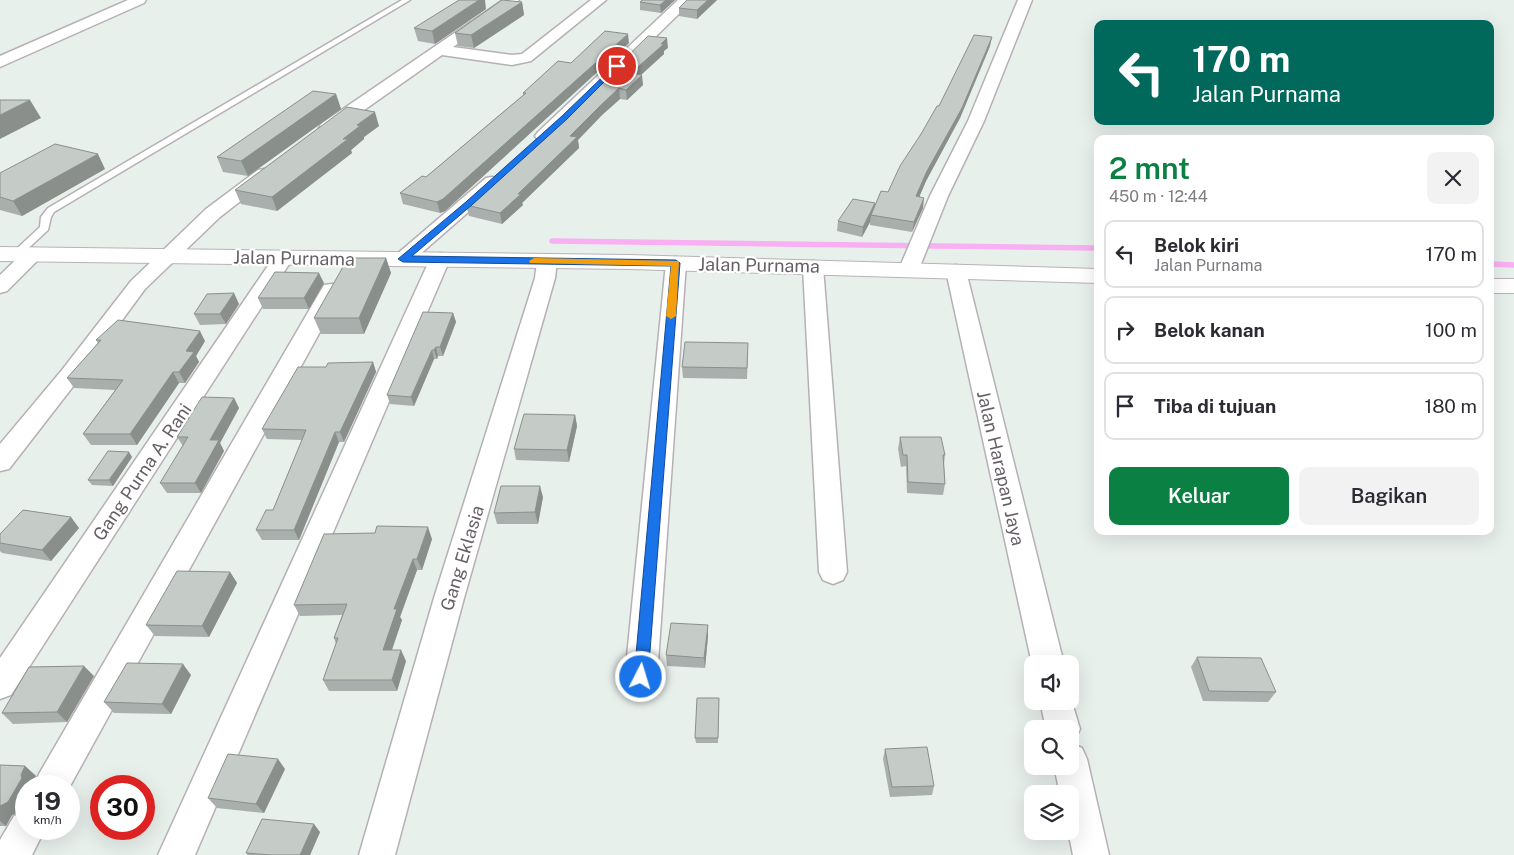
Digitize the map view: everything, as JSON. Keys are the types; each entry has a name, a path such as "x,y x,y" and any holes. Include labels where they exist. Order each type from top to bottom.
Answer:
{"street":[{"path":"0,62 140,0"},
{"path":"312,140 512,0"},
{"path":"439,50 512,60 526,58 599,0"},
{"path":"535,143 686,0"},
{"path":"910,268 939,196 976,121 1025,0"},
{"path":"0,462 70,375 138,285 166,256 213,213 274,167"},
{"path":"403,259 506,170"},
{"path":"0,287 16,254"},
{"name":"Jalan Purnama","path":"16,254 676,263 910,268 1094,276"},
{"name":"Gang Purna A. Rani","path":"0,685 283,258"},
{"path":"57,775 350,259"},
{"path":"176,855 440,259"},
{"name":"Gang Eklasia","path":"377,855 449,598 545,278 547,261"},
{"path":"641,677 676,263"},
{"path":"813,267 833,572"},
{"name":"Jalan Harapan Jaya","path":"956,271 1046,655"},
{"path":"1494,286 1514,286"},
{"path":"1074,775 1091,855"},
{"path":"12,855 21,840"}],"lane":[{"path":"16,254 45,228 46,218 51,210 407,0"}],"building":[{"path":"459,0 479,0 432,31 414,28"},
{"path":"502,0 522,2 471,35 455,33"},
{"path":"642,0 666,0 660,5 640,2"},
{"path":"687,0 708,0 697,10 679,8"},
{"path":"605,31 628,34 443,199 437,202 400,193 422,176 426,177 526,93 523,93 558,61 571,63"},
{"path":"974,35 992,37 962,108 927,171 916,196 924,198 914,222 871,215 881,191 888,192 900,166 937,106 939,106"},
{"path":"648,36 667,38 661,44 664,44 631,73 642,75 626,90 619,88 601,105 570,136 577,137 518,194 521,194 500,213 466,205 570,112"},
{"path":"313,91 336,94 241,161 217,157"},
{"path":"0,100 30,100 0,115"},
{"path":"347,107 375,112 357,125 360,126 343,139 348,139 272,197 235,190"},
{"path":"55,144 98,154 13,201 0,197 0,173"},
{"path":"853,199 875,203 863,227 838,221"},
{"path":"348,258 386,258 359,318 314,318"},
{"path":"275,272 319,273 304,298 258,298"},
{"path":"234,293 220,314 194,314 207,294"},
{"path":"423,312 453,313 440,347 432,350 411,397 387,395"},
{"path":"118,320 200,331 186,351 194,352 179,372 173,372 130,434 83,434 123,380 67,378 101,340 96,340"},
{"path":"685,342 748,343 747,368 682,367"},
{"path":"373,362 340,432 335,432 294,530 256,530 266,510 273,510 306,430 262,429 298,367 326,367 328,363"},
{"path":"202,397 234,398 210,440 219,440 195,483 160,483 188,437 177,437"},
{"path":"524,414 575,415 567,450 514,449"},
{"path":"900,437 941,437 945,455 943,455 945,484 908,482 907,455 903,455"},
{"path":"108,451 129,452 109,480 88,480"},
{"path":"501,486 540,486 535,512 494,513"},
{"path":"23,510 71,517 42,550 0,543 0,534"},
{"path":"377,526 428,527 417,559 413,559 394,609 397,609 383,650 401,650 392,680 323,680 338,638 334,638 347,604 294,605 324,534 375,533"},
{"path":"177,571 230,572 202,626 146,625"},
{"path":"671,623 708,625 704,658 666,655"},
{"path":"1197,657 1261,658 1276,692 1209,691"},
{"path":"127,663 183,664 162,704 104,702"},
{"path":"84,666 57,712 2,713 29,667"},
{"path":"697,698 719,698 718,738 695,738"},
{"path":"927,747 934,786 892,787 885,749"},
{"path":"228,754 278,759 256,804 208,798"},
{"path":"0,765 25,766 21,775 15,775 15,790 8,802 0,806"},
{"path":"262,819 314,824 300,855 246,853"}],"waterway":[{"path":"552,241 1094,248"},
{"path":"1494,264 1514,265"}],"slow traffic":[{"path":"534,261 676,263 671,316"}],"route":[{"path":"617,66 470,203 403,259 676,263 641,677"}]}
